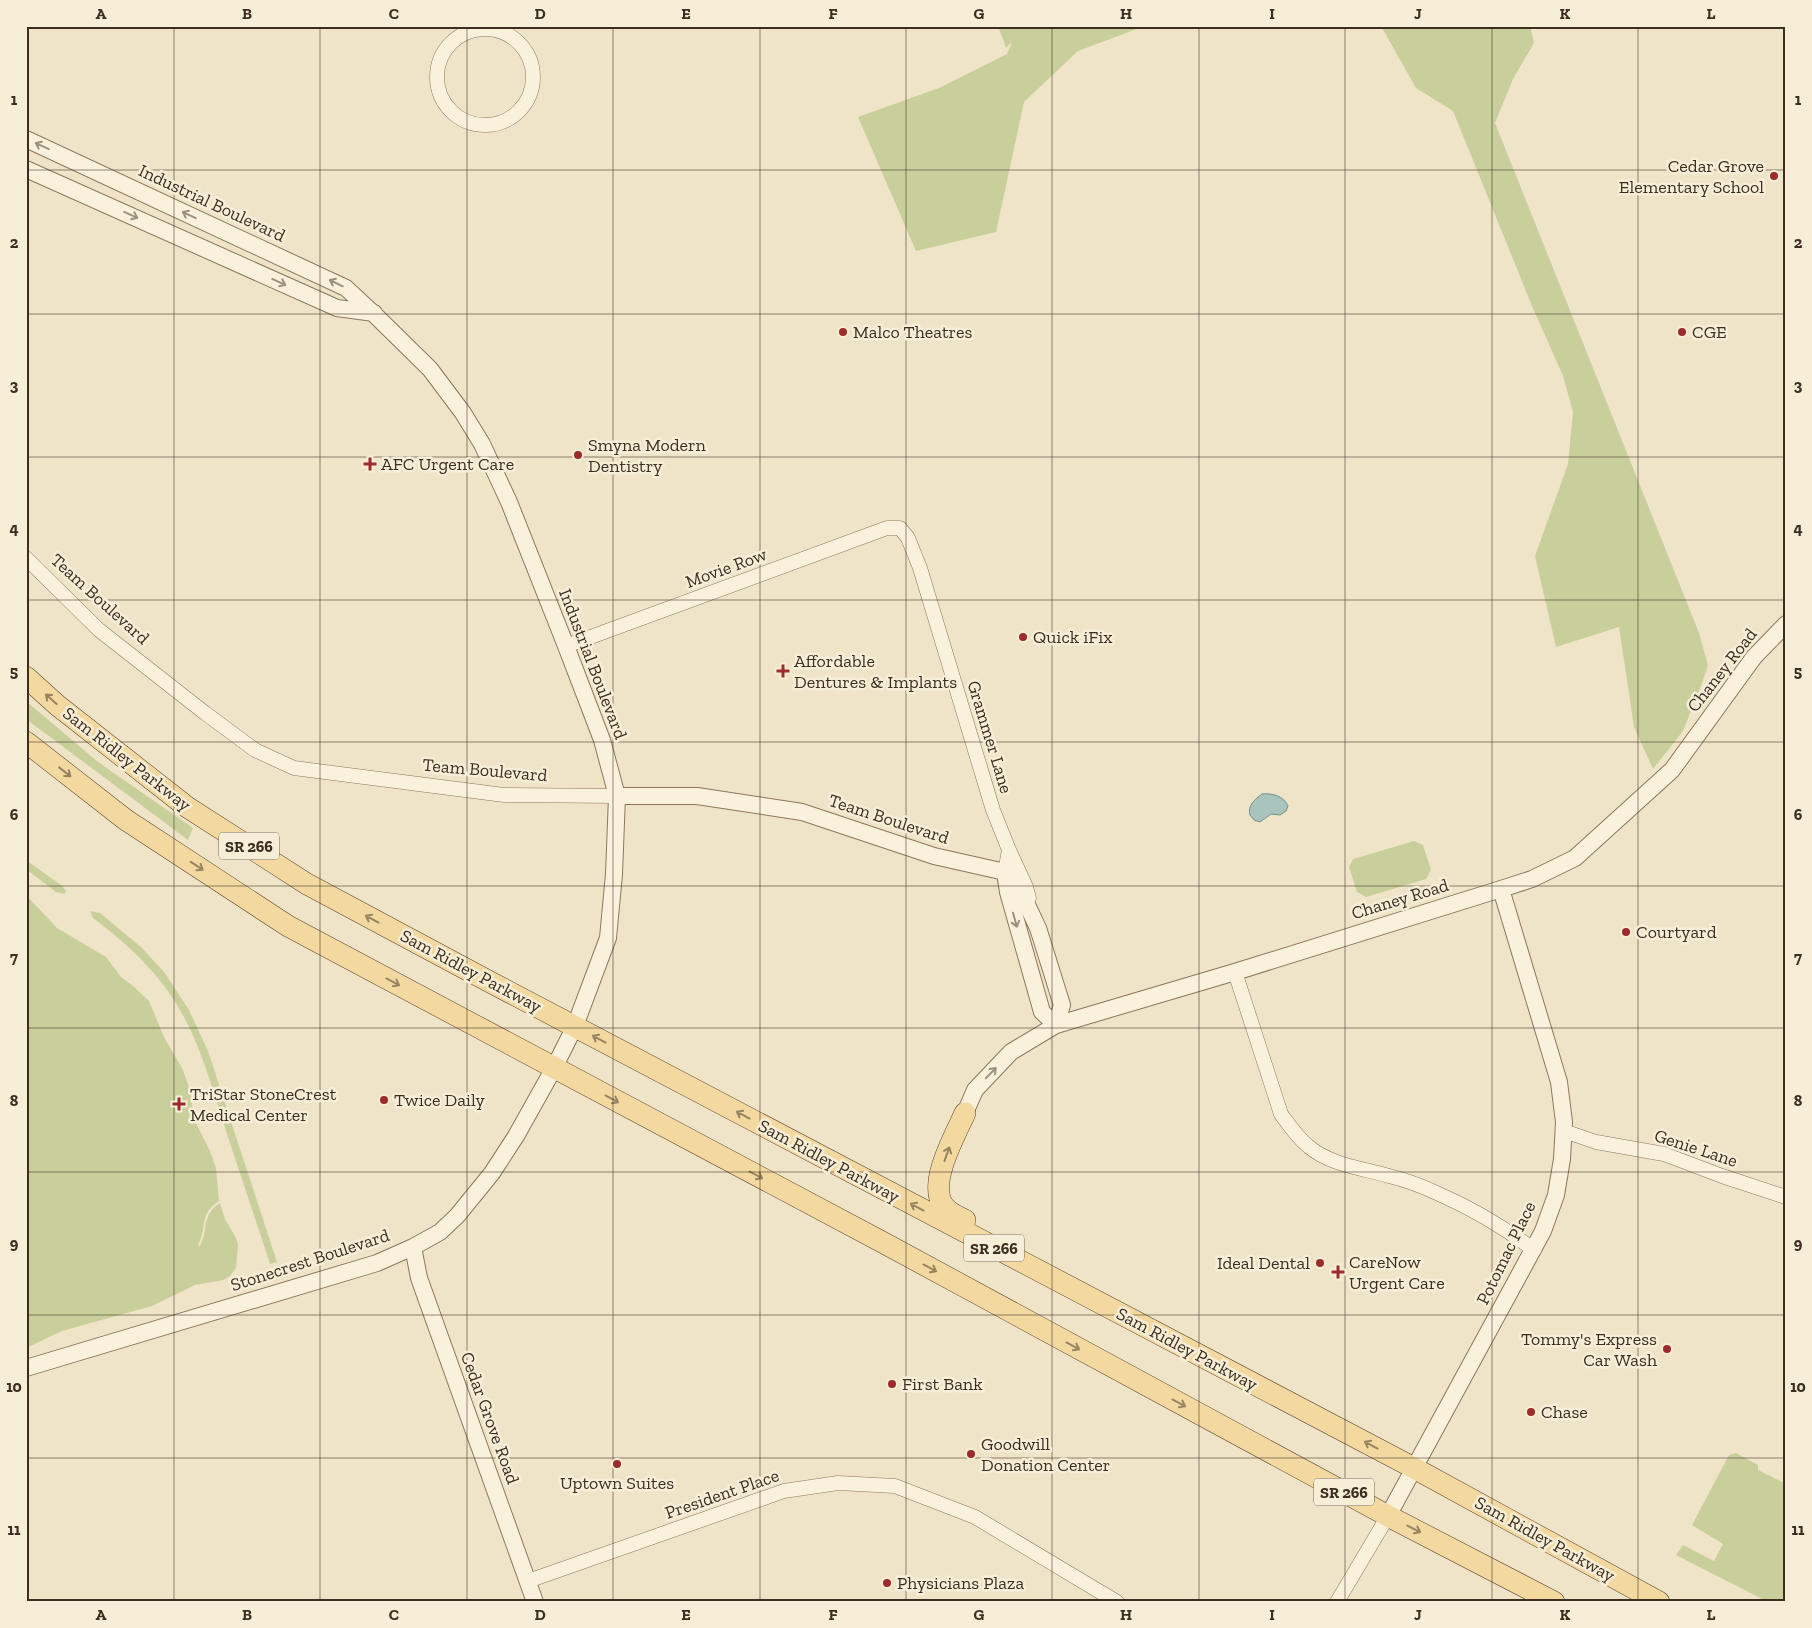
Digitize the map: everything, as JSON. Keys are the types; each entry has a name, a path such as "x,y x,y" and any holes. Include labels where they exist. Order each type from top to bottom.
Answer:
{"main road":[{"name":"Sam Ridley Parkway","path":"26,677 57,705 187,807 307,884 1414,1468 1659,1602"},
{"name":"SR 266","path":"26,742 126,820 288,926 893,1248 1388,1516 1554,1602"},
{"path":"965,1113 938,1180 938,1193 943,1205 950,1212 1064,1274 1133,1320"}],"street":[{"path":"487,28 501,32 513,39 522,48 532,71 532,84 526,101 514,115 503,121 491,124 477,124 464,120 452,112 444,102 439,91 437,78 438,64 452,42 474,30 487,28"},
{"name":"Industrial Boulevard","path":"26,139 346,288 430,369 463,413 482,444 509,502 566,646 602,740 617,796 614,874 608,938 575,1026 554,1068"},
{"path":"26,170 338,308 374,314"},
{"name":"Movie Row","path":"566,646 887,528 900,528"},
{"name":"Grammer Lane","path":"900,528 908,538 920,568 993,810 1026,887 1038,928"},
{"name":"Team Boulevard","path":"26,558 99,630 255,750 294,768 504,795 697,796 802,812 934,856 1005,872"},
{"name":"Chaney Road","path":"965,1113 975,1090 1011,1052 1056,1025 1235,972 1501,889 1532,879 1575,858 1672,770 1754,657 1786,624"},
{"path":"1005,872 1020,890 1038,928 1062,1005 1056,1025 1042,1012 1028,967 1008,892 1005,872 1009,850"},
{"name":"Potomac Place","path":"1337,1602 1388,1516 1534,1250 1556,1195 1564,1131 1558,1082 1501,889"},
{"path":"1028,967 1048,961"},
{"path":"1235,972 1281,1114 1294,1132 1308,1146 1322,1156 1345,1165 1391,1176 1439,1194 1508,1230 1534,1250"},
{"name":"Stonecrest Boulevard","path":"26,1368 368,1266 413,1247 440,1232 457,1216 492,1174 516,1136 554,1068"},
{"name":"Genie Lane","path":"1564,1131 1596,1142 1664,1154 1786,1197"},
{"name":"Cedar Grove Road","path":"413,1247 419,1278 535,1602"},
{"name":"President Place","path":"528,1581 784,1491 838,1483 895,1486 975,1517 1116,1602"}],"green space":[{"path":"998,26 1145,26 1078,51 1024,102 996,232 916,251 858,117 939,88 1007,54 1012,42 1006,48"},
{"path":"1381,26 1530,26 1534,43 1513,79 1495,123 1699,633 1708,665 1683,731 1653,769 1634,727 1619,627 1556,647 1535,556 1568,464 1573,412 1563,376 1532,306 1453,111 1416,88"},
{"path":"26,701 98,762 193,828 188,840 26,719"},
{"path":"1414,841 1423,845 1431,870 1426,879 1366,897 1357,892 1349,867 1353,859"},
{"path":"26,860 62,886 66,891 65,894 56,892 26,869"},
{"path":"26,895 57,928 106,957 121,977 149,1001 164,1037 183,1070 190,1090 194,1119 216,1168 219,1201 208,1211 198,1245 200,1246 203,1240 210,1212 220,1203 225,1219 238,1245 236,1268 230,1276 223,1280 195,1285 152,1306 62,1331 26,1348"},
{"path":"90,911 100,913 141,947 164,972 189,1010 208,1051 277,1262 270,1264 207,1073 197,1045 184,1018 160,980 129,947 93,918"},
{"path":"1736,1453 1758,1465 1758,1470 1786,1484 1786,1602 1768,1602 1676,1555 1683,1545 1714,1561 1723,1544 1692,1525 1729,1455"}],"water":[{"path":"1262,794 1274,795 1284,800 1288,806 1286,811 1280,815 1271,814 1260,822 1254,820 1249,812 1254,800"}],"place":[{"name":"Cedar Grove Elementary School","path":"1774,176"},
{"name":"Malco Theatres","path":"843,332"},
{"name":"CGE","path":"1682,332"},
{"name":"Smyna Modern Dentistry","path":"578,455"},
{"name":"AFC Urgent Care","path":"370,464"},
{"name":"Quick iFix","path":"1023,637"},
{"name":"Affordable Dentures & Implants","path":"783,671"},
{"name":"Courtyard","path":"1626,932"},
{"name":"Twice Daily","path":"384,1100"},
{"name":"TriStar StoneCrest Medical Center","path":"179,1104"},
{"name":"Ideal Dental","path":"1320,1263"},
{"name":"CareNow Urgent Care","path":"1338,1272"},
{"name":"Tommy's Express Car Wash","path":"1667,1349"},
{"name":"First Bank","path":"892,1384"},
{"name":"Chase","path":"1531,1412"},
{"name":"Goodwill Donation Center","path":"971,1454"},
{"name":"Uptown Suites","path":"617,1464"},
{"name":"Physicians Plaza","path":"887,1583"}]}
